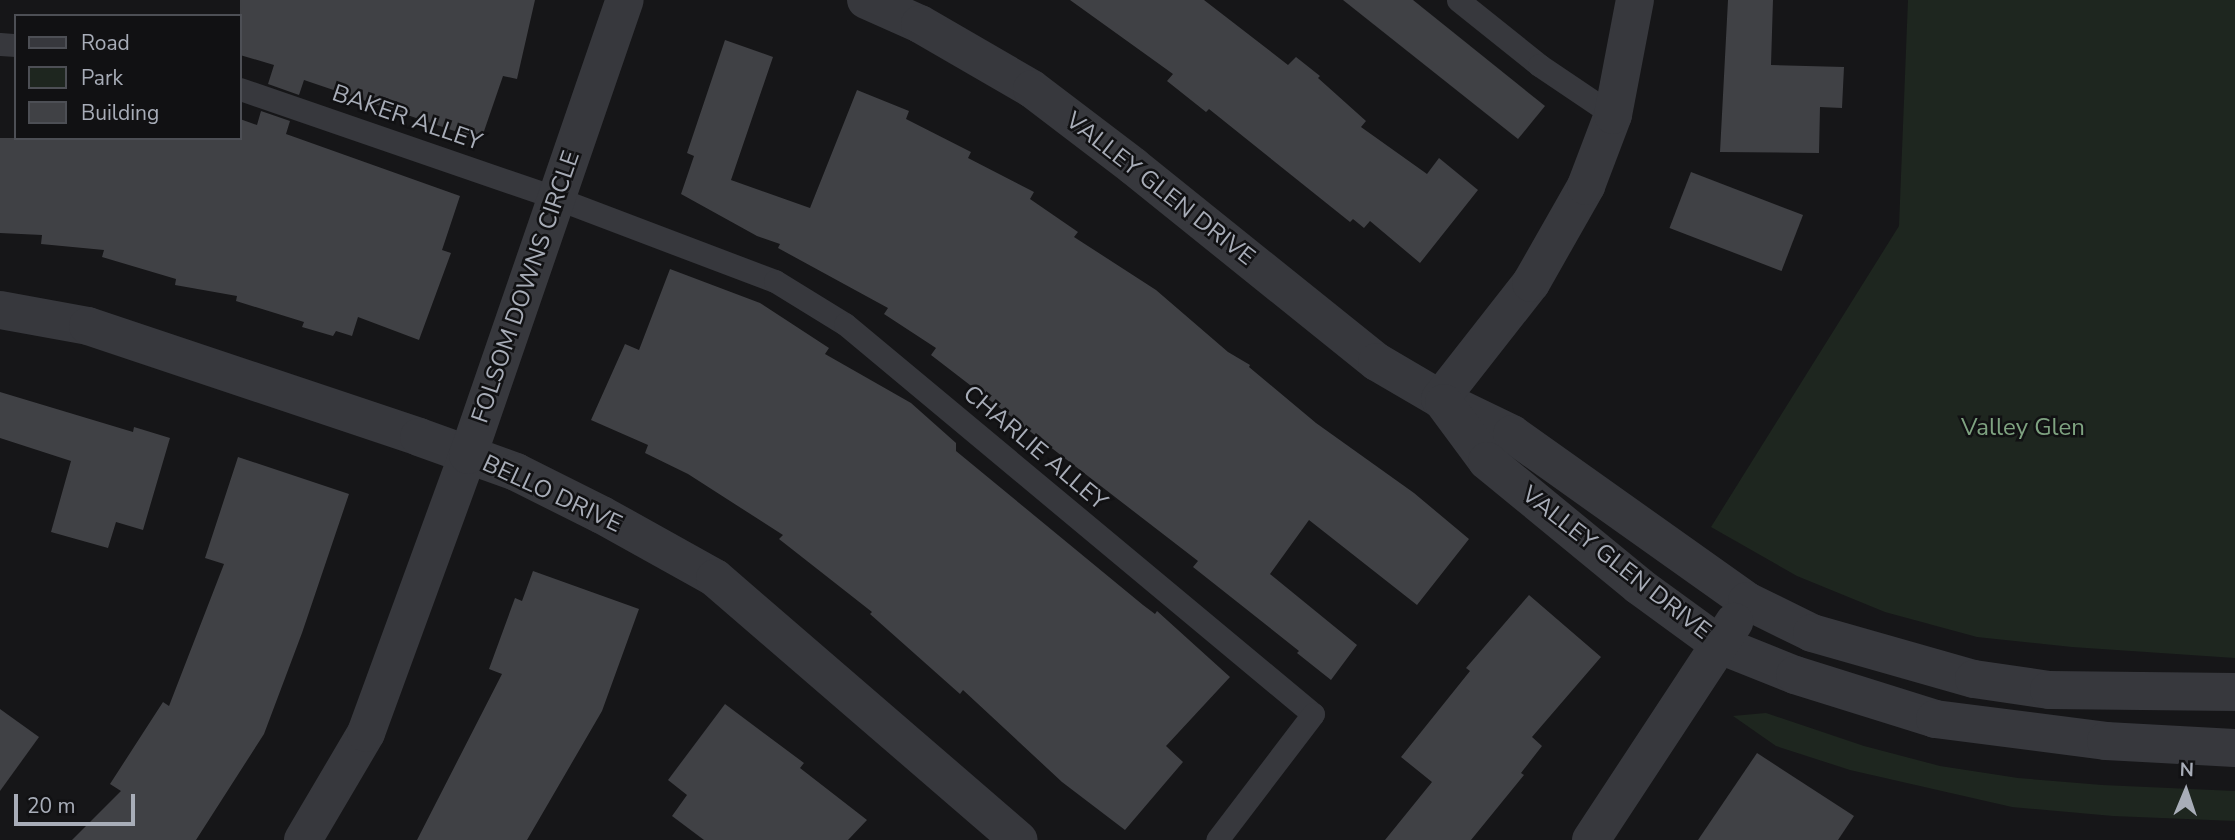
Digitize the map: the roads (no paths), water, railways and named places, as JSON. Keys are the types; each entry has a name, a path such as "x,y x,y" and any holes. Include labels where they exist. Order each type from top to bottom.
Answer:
{"street":[{"name":"FOLSOM DOWNS CIRCLE","path":"303,840 366,733 468,454 625,0"},
{"name":"VALLEY GLEN DRIVE","path":"866,0 920,24 1032,89 1133,166 1377,362 1440,399 1512,434 1746,601 1812,633 1974,679 2049,690 2235,692"},
{"path":"1440,399 1531,283 1586,186 1614,115 1635,0"},
{"name":"BELLO DRIVE","path":"0,310 88,326 468,454 528,478 715,578 1018,840"},
{"name":"VALLEY GLEN DRIVE","path":"1440,399 1487,461 1639,586 1720,645 1795,676 1935,719 2106,741 2235,748"},
{"path":"1591,840 1720,645 1746,601"}],"lane":[{"path":"1458,0 1539,65 1614,115"},
{"name":"BAKER ALLEY","path":"242,90 556,198"},
{"name":"CHARLIE ALLEY","path":"556,198 775,281 845,324 1313,714 1217,840"}],"park label":[{"name":"Valley Glen","path":"2023,428"}]}
